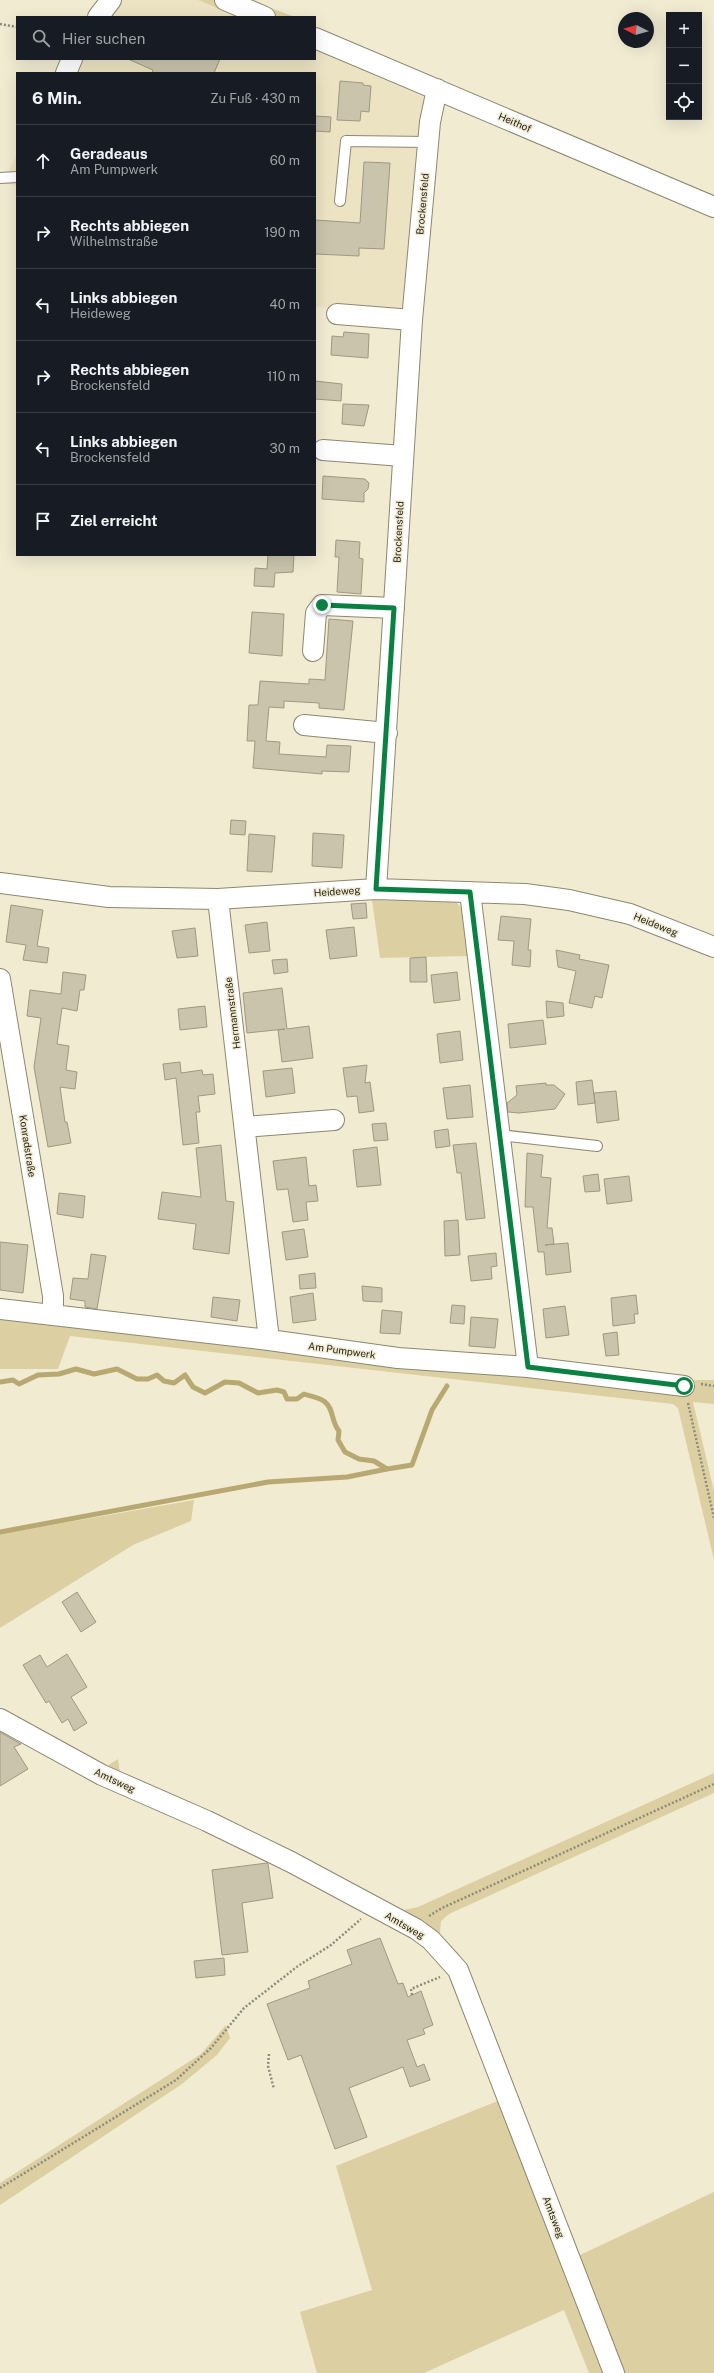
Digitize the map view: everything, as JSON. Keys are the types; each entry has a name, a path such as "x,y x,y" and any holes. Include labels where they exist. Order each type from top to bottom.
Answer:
{"street":[{"path":"99,16 111,0"},
{"path":"225,0 263,16"},
{"name":"Heithof","path":"316,38 714,207"},
{"path":"66,72 72,60"},
{"name":"Brockensfeld","path":"376,889 412,320 428,142 437,89"},
{"path":"337,314 412,320"},
{"path":"323,450 403,456"},
{"path":"313,652 316,613 322,605 394,608"},
{"path":"304,725 387,732"},
{"name":"Heideweg","path":"0,883 109,897 218,899 376,889 525,894 569,900 630,914 714,947"},
{"path":"470,892 528,1367"},
{"name":"Hermannstraße","path":"218,899 268,1340"},
{"name":"Konradstraße","path":"0,979 53,1296 53,1314"},
{"path":"245,1127 334,1120"},
{"name":"Am Pumpwerk","path":"0,1309 268,1340 398,1358 528,1367 684,1386"},
{"name":"Amtsweg","path":"0,1719 102,1775 207,1821 291,1862 416,1929 450,1959 458,1970 614,2373"}],"lane":[{"path":"340,201 346,141 428,142"},
{"path":"0,178 16,177"},
{"path":"500,1135 597,1146"}],"path":[{"path":"0,24 16,27"},
{"path":"684,1386 714,1518"},
{"path":"416,1929 429,1916 442,1908 714,1784"},
{"path":"0,2188 176,2080 212,2048 244,2008 266,1989 350,1930 370,1905"},
{"path":"412,1995 411,1990 458,1970"},
{"path":"269,2054 268,2066 274,2089"}],"shaded area":[{"path":"109,0 198,0 236,16 93,16"},
{"path":"198,0 250,0 292,16 236,16"},
{"path":"316,50 429,99 411,314 316,307 316,72 56,72 62,60 316,60"},
{"path":"16,156 16,186 3,182"},
{"path":"372,900 456,902 464,911 469,956 380,958"},
{"path":"0,1314 677,1380 714,1380 714,1404 693,1402 714,1491 714,1560 678,1408 673,1404 70,1336 58,1369 0,1369"},
{"path":"194,1500 191,1521 133,1545 0,1628 0,1534"},
{"path":"118,1759 120,1773 395,1908 404,1910 418,1907 714,1773 714,1793 449,1914 441,1921 440,1934 458,1953 470,1973 580,2255 714,2192 714,2373 589,2373 564,2310 424,2373 317,2373 300,2312 372,2290 336,2166 510,2096 465,1975 418,1926 88,1778"},
{"path":"226,2025 230,2038 217,2055 182,2084 0,2205 0,2183 201,2054"}],"building":[{"path":"130,60 220,60 214,72 152,72 153,70"},
{"path":"340,81 363,83 363,85 371,86 369,112 361,111 360,121 337,120"},
{"path":"316,116 331,117 330,132 316,131"},
{"path":"364,162 390,163 384,249 359,248 359,256 316,254 316,220 360,223"},
{"path":"344,332 369,334 368,358 331,355 332,336 343,337"},
{"path":"316,381 342,384 341,401 316,399"},
{"path":"343,404 369,405 364,426 342,424"},
{"path":"323,476 365,479 369,483 368,489 364,493 364,502 322,499"},
{"path":"336,540 360,542 359,558 363,559 361,594 337,592 339,557 335,557"},
{"path":"268,556 294,556 293,572 275,573 274,587 254,586 255,568 267,569"},
{"path":"252,612 284,614 282,656 249,653"},
{"path":"329,619 353,621 344,710 319,708 319,703 284,701 284,708 269,707 266,741 280,742 279,754 326,757 327,745 351,746 349,772 322,771 322,774 253,768 255,741 247,741 249,705 258,705 260,681 309,684 309,679 325,680"},
{"path":"231,820 246,821 245,835 230,834"},
{"path":"313,833 344,835 342,868 312,866"},
{"path":"249,834 275,836 272,872 247,871"},
{"path":"366,903 367,918 353,919 351,904"},
{"path":"11,905 43,910 37,946 49,948 47,963 23,960 26,945 6,942"},
{"path":"501,916 531,919 528,950 531,950 530,967 512,965 514,941 498,940"},
{"path":"267,922 270,951 249,953 245,925"},
{"path":"354,927 357,956 330,959 326,930"},
{"path":"195,928 198,956 177,958 172,931"},
{"path":"556,950 580,955 579,959 609,965 602,998 595,996 592,1008 569,1003 576,971 558,967"},
{"path":"426,957 427,982 410,982 410,958"},
{"path":"287,959 288,972 274,974 272,960"},
{"path":"63,972 86,975 84,990 80,990 77,1011 62,1008 57,1044 69,1046 66,1070 77,1072 75,1089 60,1087 65,1122 67,1122 71,1143 48,1147 34,1067 41,1018 27,1016 30,990 61,994"},
{"path":"457,972 460,1000 434,1003 431,975"},
{"path":"282,988 287,1029 309,1026 313,1058 282,1062 278,1030 285,1029 247,1033 243,993"},
{"path":"546,1001 563,1003 564,1016 547,1018"},
{"path":"205,1006 207,1027 180,1030 178,1009"},
{"path":"543,1020 546,1044 510,1048 508,1024"},
{"path":"460,1031 463,1060 440,1063 437,1034"},
{"path":"180,1062 181,1073 202,1070 203,1075 213,1074 215,1094 198,1096 200,1112 196,1112 199,1143 183,1145 176,1078 165,1080 163,1064"},
{"path":"367,1065 365,1083 370,1082 374,1111 359,1113 357,1096 347,1097 343,1068"},
{"path":"292,1068 295,1093 266,1097 263,1071"},
{"path":"592,1080 595,1103 578,1105 576,1082"},
{"path":"546,1083 546,1085 554,1085 565,1094 555,1109 519,1113 508,1112 507,1103 517,1095 516,1086"},
{"path":"470,1085 473,1117 447,1119 443,1088"},
{"path":"616,1091 619,1120 597,1123 594,1093"},
{"path":"386,1123 388,1140 374,1141 372,1124"},
{"path":"448,1129 450,1146 436,1148 434,1131"},
{"path":"476,1143 485,1218 466,1220 461,1173 457,1173 453,1145"},
{"path":"221,1145 226,1201 234,1202 229,1254 193,1249 196,1224 158,1219 162,1192 201,1197 196,1148"},
{"path":"377,1147 381,1185 357,1187 353,1150"},
{"path":"527,1153 543,1155 541,1177 551,1178 547,1228 552,1228 554,1244 545,1245 568,1243 571,1272 546,1275 544,1252 538,1252 533,1207 525,1207"},
{"path":"306,1157 309,1186 316,1185 318,1201 306,1202 308,1220 293,1222 288,1189 277,1190 273,1161"},
{"path":"598,1174 600,1191 585,1192 583,1176"},
{"path":"629,1176 632,1201 607,1204 604,1179"},
{"path":"59,1193 85,1196 83,1218 57,1214"},
{"path":"458,1220 460,1255 445,1256 444,1221"},
{"path":"304,1229 308,1257 286,1260 282,1232"},
{"path":"0,1242 28,1245 23,1293 0,1290"},
{"path":"496,1253 497,1266 491,1267 492,1279 471,1281 468,1256"},
{"path":"91,1254 106,1256 97,1309 85,1307 85,1301 70,1299 73,1278 88,1279"},
{"path":"315,1273 316,1288 300,1289 299,1275"},
{"path":"362,1286 382,1288 382,1302 363,1301"},
{"path":"313,1293 316,1320 293,1323 290,1297"},
{"path":"636,1295 638,1314 634,1314 635,1323 613,1326 611,1298"},
{"path":"213,1297 240,1300 237,1321 211,1317"},
{"path":"452,1305 465,1306 464,1324 450,1323"},
{"path":"565,1306 569,1335 546,1338 543,1309"},
{"path":"382,1310 402,1312 400,1334 380,1333"},
{"path":"471,1317 498,1319 495,1348 469,1346"},
{"path":"617,1332 619,1355 606,1356 603,1334"},
{"path":"77,1592 96,1622 81,1632 62,1602"},
{"path":"67,1654 87,1687 71,1697 87,1723 74,1731 68,1719 62,1723 49,1701 46,1703 23,1665 40,1655 47,1667"},
{"path":"0,1732 21,1744 14,1747 28,1769 0,1786"},
{"path":"267,1863 273,1898 242,1903 248,1952 222,1955 212,1870"},
{"path":"380,1938 398,1984 403,1983 408,1997 421,1991 433,2025 423,2029 425,2034 407,2040 417,2067 424,2064 430,2080 410,2087 403,2067 349,2088 367,2137 335,2149 301,2055 288,2060 267,2004 310,1988 308,1981 352,1964 347,1950"},
{"path":"224,1958 225,1975 196,1978 194,1961"}],"waterway":[{"path":"0,1382 13,1380 19,1384 38,1375 59,1374 76,1369 94,1374 117,1369 137,1379 148,1379 157,1375 164,1381 174,1383 185,1375 193,1387 205,1393 225,1382 239,1383 258,1393 277,1390 284,1392 287,1399 297,1399 304,1394 321,1399 328,1405 336,1427 339,1431 338,1440 345,1452 359,1459 374,1461 387,1469 412,1465 432,1410 447,1386"},
{"path":"0,1532 268,1482 347,1477 387,1469"}],"route":[{"path":"322,605 394,608 376,889 470,892 528,1367 684,1386"}]}
